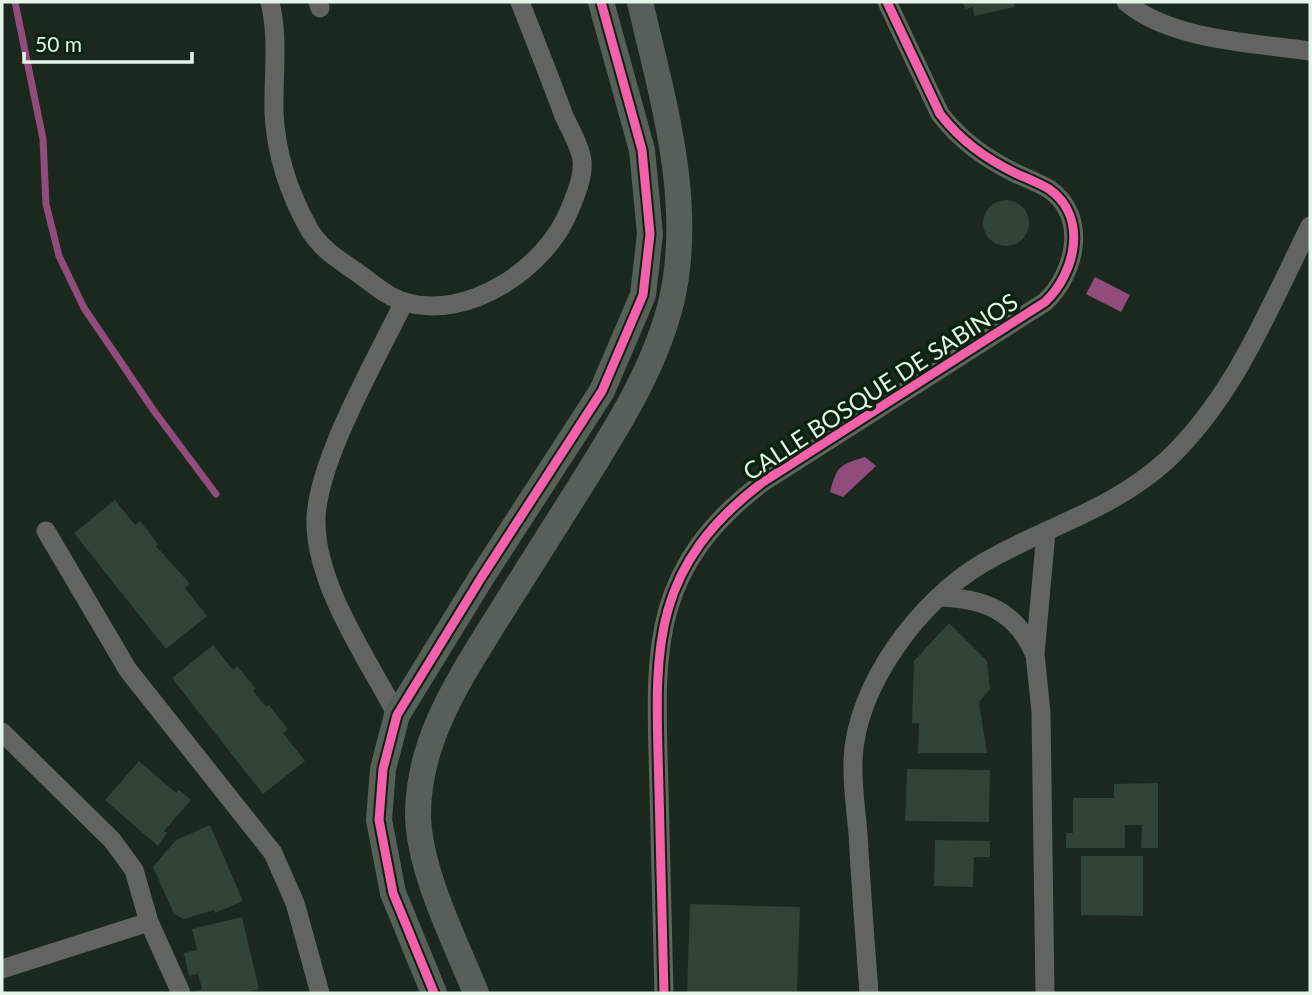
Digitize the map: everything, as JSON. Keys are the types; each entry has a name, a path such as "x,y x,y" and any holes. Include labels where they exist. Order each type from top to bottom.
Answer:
{"street":[{"path":"270,2 275,22 276,137 294,200 310,231 330,254 404,302 443,303 463,300 508,281 545,250 557,234 574,199 582,161 520,2"},
{"path":"434,993 393,893 379,820 383,769 397,715 481,578 602,391 643,295 650,234 642,150 601,2"},
{"path":"476,993 431,882 418,817 421,773 433,731 458,681 634,400 658,344 672,298 679,230 673,142 640,2"},
{"name":"CALLE BOSQUE DE SABINOS","path":"664,993 656,669 666,613 688,561 721,517 763,482 1045,302 1063,281 1073,255 1070,220 1050,190 979,153 952,130 940,114 887,2"},
{"path":"1126,2 1151,20 1211,36 1310,51"},
{"path":"869,993 853,760 864,713 883,670 908,631 938,597 985,562 1098,509 1145,478 1202,424 1237,374 1310,226"},
{"path":"397,715 343,614 324,569 316,525 319,489 330,459 404,302"},
{"path":"46,531 128,670 273,853 295,903 320,993"},
{"path":"1045,993 1041,712 1035,654 1046,532"},
{"path":"481,578 510,598"},
{"path":"938,597 972,599 1003,611 1022,630 1035,654"},
{"path":"2,732 111,840 134,870 149,922 181,993"},
{"path":"393,893 431,882"},
{"path":"2,969 149,922"}],"shaded area":[{"path":"1095,277 1130,295 1121,312 1086,294"},
{"path":"865,457 876,466 843,497 830,492 840,468"}],"building":[{"path":"963,2 1014,2 1015,7 974,16 973,7 965,9"},
{"path":"1006,200 1022,207 1029,223 1022,239 1006,246 990,239 983,223 990,207"},
{"path":"115,500 135,525 140,521 158,544 156,546 190,584 185,588 207,616 166,649 74,533"},
{"path":"949,623 987,661 990,689 979,702 987,753 918,753 919,723 912,723 914,661"},
{"path":"213,645 233,670 237,666 256,689 253,691 266,707 269,705 288,729 283,733 305,761 263,794 172,678"},
{"path":"139,761 176,793 179,790 191,800 164,831 167,833 158,846 105,800"},
{"path":"907,769 990,770 989,822 905,821"},
{"path":"1158,783 1158,848 1141,848 1142,825 1125,825 1125,848 1066,848 1066,833 1073,833 1073,798 1114,798 1114,784"},
{"path":"210,825 243,901 215,913 214,910 184,919 174,914 153,867 176,840"},
{"path":"935,840 990,841 990,857 974,857 973,887 934,886"},
{"path":"1081,856 1143,856 1143,916 1081,915"},
{"path":"690,904 800,907 797,993 687,993"},
{"path":"242,917 259,989 243,993 190,993 202,989 198,974 189,976 184,953 197,950 192,929"}],"waterway":[{"path":"15,2 43,139 46,204 59,256 84,308 154,411 216,494"}],"cycle path":[{"path":"434,993 393,893 379,820 383,769 397,715 481,578 602,391 643,295 650,234 642,150 601,2"},
{"path":"664,993 657,699 665,620 677,584 696,550 724,516 763,482 1045,302 1064,276 1070,261 1073,230 1062,201 1049,189 984,155 948,124 940,114 887,2"}]}
